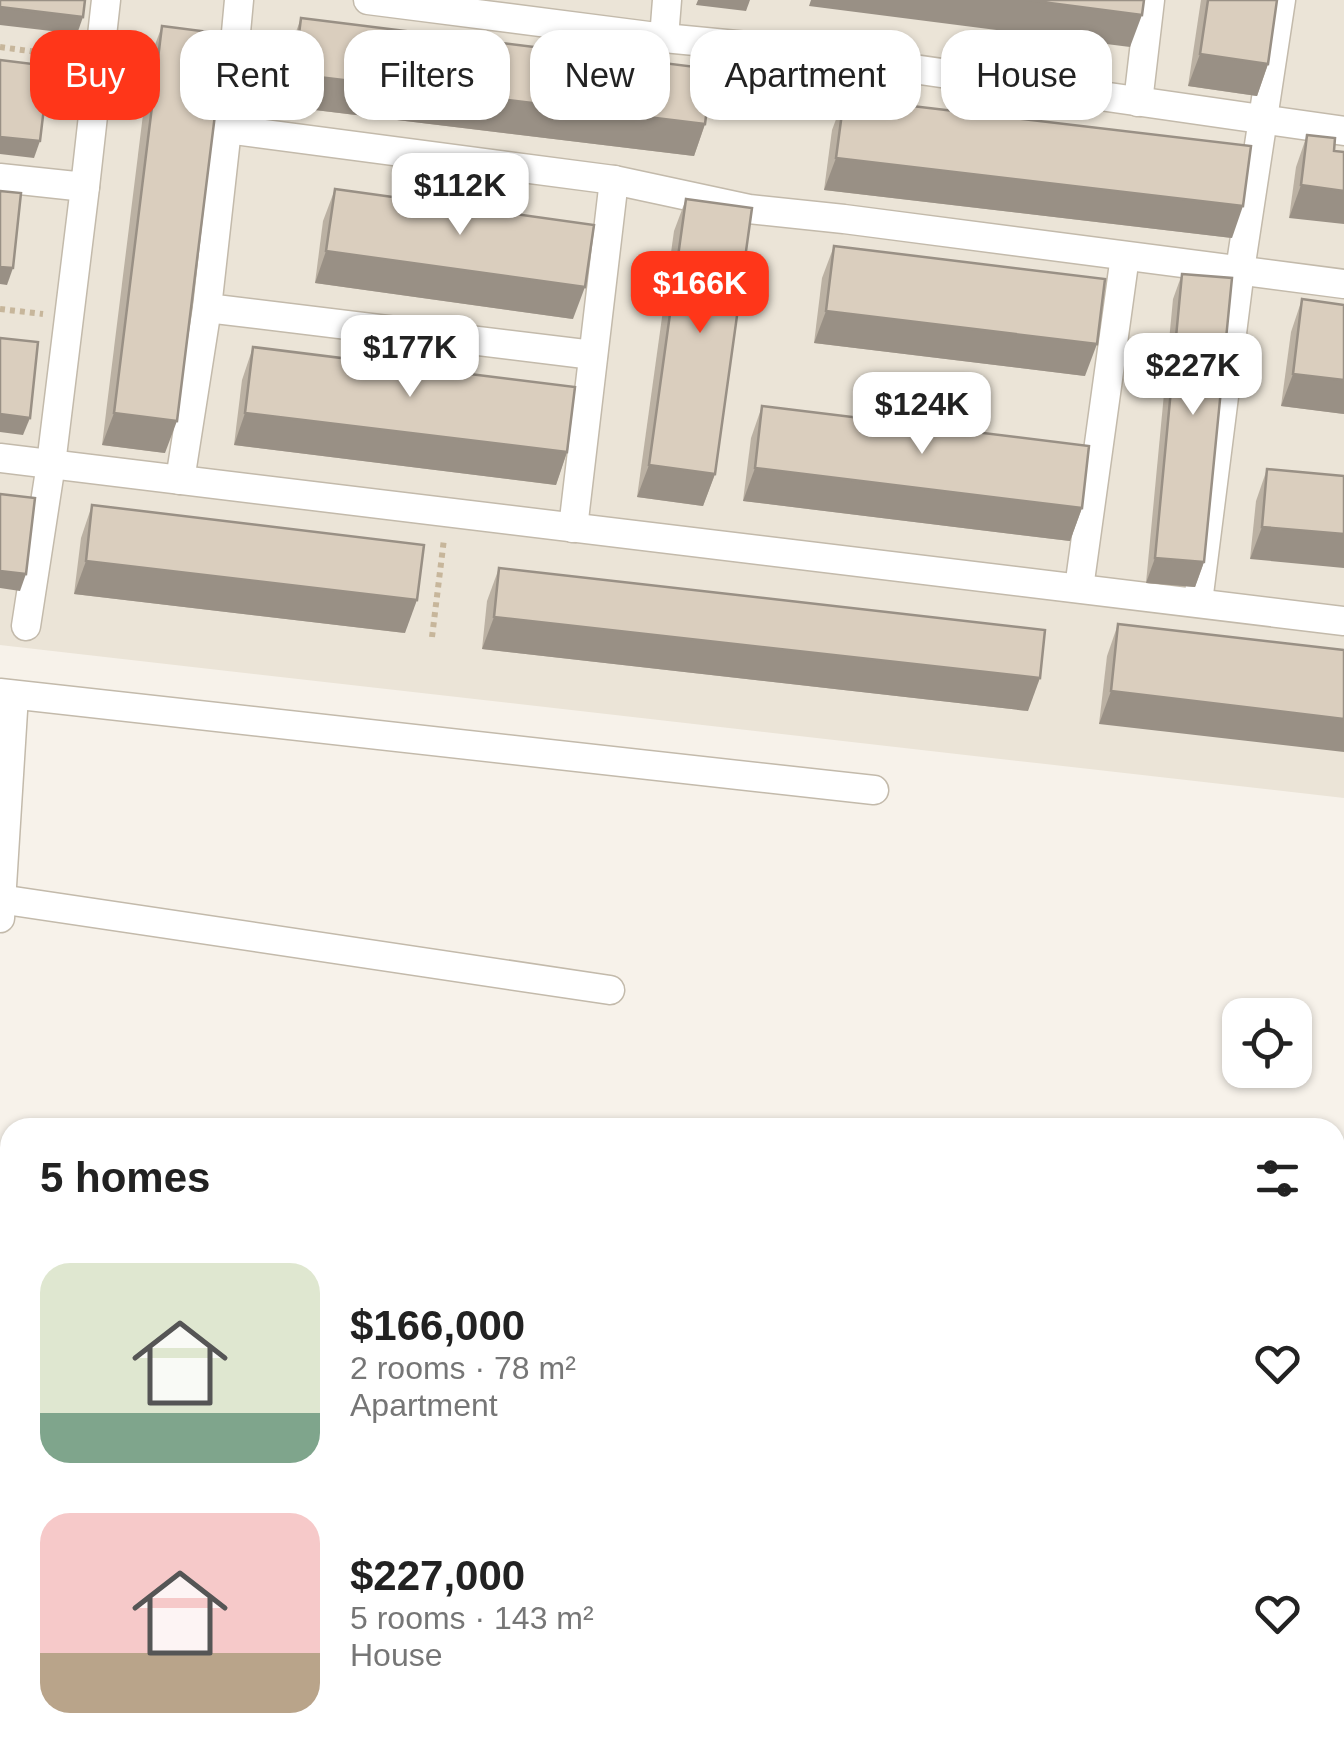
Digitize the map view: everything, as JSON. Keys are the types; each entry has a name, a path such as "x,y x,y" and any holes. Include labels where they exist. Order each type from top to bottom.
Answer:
{"street":[{"path":"102,30 106,0"},
{"path":"180,480 206,308 240,0"},
{"path":"368,0 602,30"},
{"path":"665,30 668,0"},
{"path":"1138,102 1150,0"},
{"path":"1198,602 1240,270 1282,0"},
{"path":"670,39 768,48 1344,131"},
{"path":"26,626 51,464 92,120"},
{"path":"228,128 614,180 750,209 1344,284"},
{"path":"0,178 85,187"},
{"path":"572,528 614,180"},
{"path":"1078,588 1125,256"},
{"path":"206,308 593,355"},
{"path":"0,458 1344,621"},
{"path":"610,990 1,905 7,694 874,790"}],"path":[{"path":"0,47 30,51"},
{"path":"0,309 69,317"},
{"path":"432,637 448,513"}],"shaded area":[{"path":"0,0 1344,0 1344,798 0,645"}],"building":[{"path":"0,0 85,0 83,17 0,7"},
{"path":"1027,0 1144,0 1142,15"},
{"path":"1208,0 1277,0 1268,64 1200,54"},
{"path":"301,18 398,30 344,30 344,80 324,78 324,30 300,30"},
{"path":"162,26 194,30 180,30 180,120 214,120 177,421 114,413 150,120 160,120"},
{"path":"510,44 530,46 530,103 510,100"},
{"path":"0,60 30,64 30,120 43,120 40,141 0,137"},
{"path":"670,64 690,66 690,120 706,120 705,124 670,120"},
{"path":"921,107 941,109 941,120 1031,120 1251,146 1243,206 836,158 841,120 921,120"},
{"path":"1307,135 1335,138 1334,151 1344,152 1344,191 1301,185"},
{"path":"335,189 594,225 585,287 326,251"},
{"path":"0,191 21,193 13,268 0,267"},
{"path":"686,199 752,208 715,474 649,465"},
{"path":"834,246 1105,279 1097,344 826,311"},
{"path":"1182,274 1232,278 1204,562 1155,558"},
{"path":"1302,299 1344,305 1344,380 1293,374"},
{"path":"0,338 38,342 30,418 0,414"},
{"path":"253,347 575,387 567,452 245,413"},
{"path":"762,406 1089,446 1082,508 755,468"},
{"path":"1267,469 1344,476 1344,534 1262,527"},
{"path":"0,494 35,498 26,574 0,571"},
{"path":"92,505 424,545 417,600 86,561"},
{"path":"499,568 1045,630 1040,678 494,617"},
{"path":"1118,624 1344,650 1344,719 1111,691"}]}
